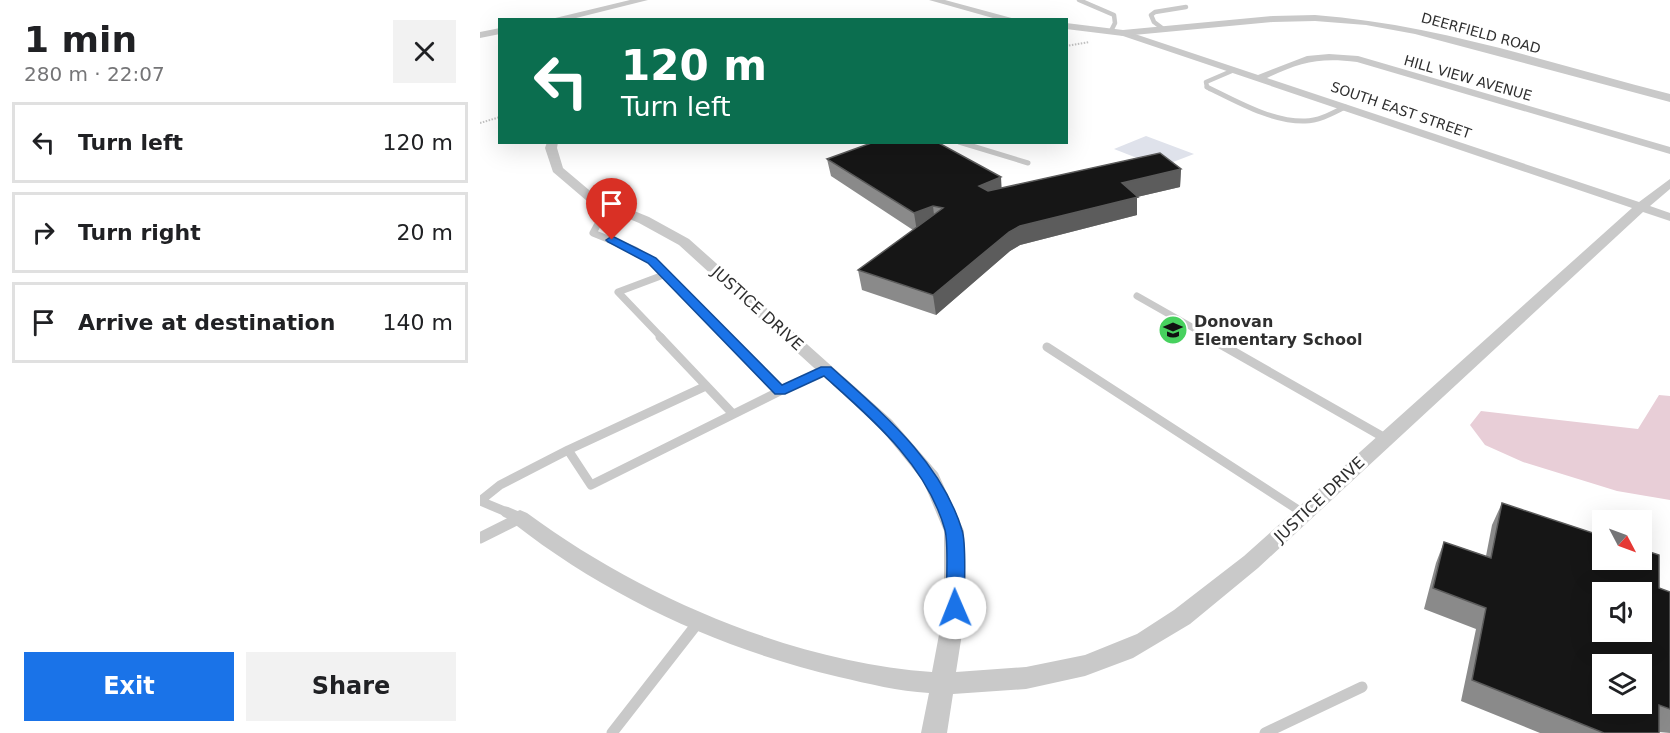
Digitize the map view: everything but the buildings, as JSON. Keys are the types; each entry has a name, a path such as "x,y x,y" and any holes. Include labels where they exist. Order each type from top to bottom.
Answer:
{"street":[{"path":"561,18 643,0"},
{"path":"934,0 1006,18"},
{"name":"DEERFIELD ROAD","path":"1068,26 1117,32 1294,18 1366,22 1416,31 1670,98"},
{"path":"480,35 498,31"},
{"name":"SOUTH EAST STREET","path":"1117,32 1670,217"},
{"name":"HILL VIEW AVENUE","path":"1259,78 1302,58 1330,55 1349,58 1670,151"},
{"name":"JUSTICE DRIVE","path":"552,144 551,148 557,169 591,198 644,220 684,242 886,424 931,478 954,531 955,608 942,683"},
{"name":"JUSTICE DRIVE","path":"520,518 544,539 578,561 643,596 734,634 812,660 901,680 942,683 995,682 1067,670 1106,658 1142,642 1188,614 1251,562 1385,438 1670,183"},
{"path":"934,733 942,683"}],"lane":[{"path":"1079,0 1100,7 1114,15 1117,32"},
{"path":"1162,28 1154,22 1151,15 1155,12 1186,7"},
{"path":"1234,70 1206,82 1207,87 1287,119 1306,121 1325,117 1345,107"},
{"path":"966,144 1028,162"},
{"path":"616,210 599,222 593,233 635,250 652,261 780,391"},
{"path":"666,274 618,292 733,414"},
{"path":"1137,296 1385,438"},
{"path":"1047,347 1304,513"},
{"path":"568,450 591,485 826,370"},
{"path":"520,518 480,501 500,485 568,450 706,386"},
{"path":"480,537 520,518"},
{"path":"612,733 700,620"},
{"path":"1265,733 1362,687"}],"path":[{"path":"480,123 498,118"}],"shaded area":[{"path":"1146,136 1194,154 1160,167 1114,149"},
{"path":"1659,395 1670,396 1670,500 1617,491 1523,462 1485,445 1470,425 1481,411 1638,429"}],"place":[{"name":"Donovan Elementary School","path":"1173,330"}],"route":[{"path":"612,240 635,250 652,261 780,391 826,370 886,424 931,478 954,531 955,608"}]}
